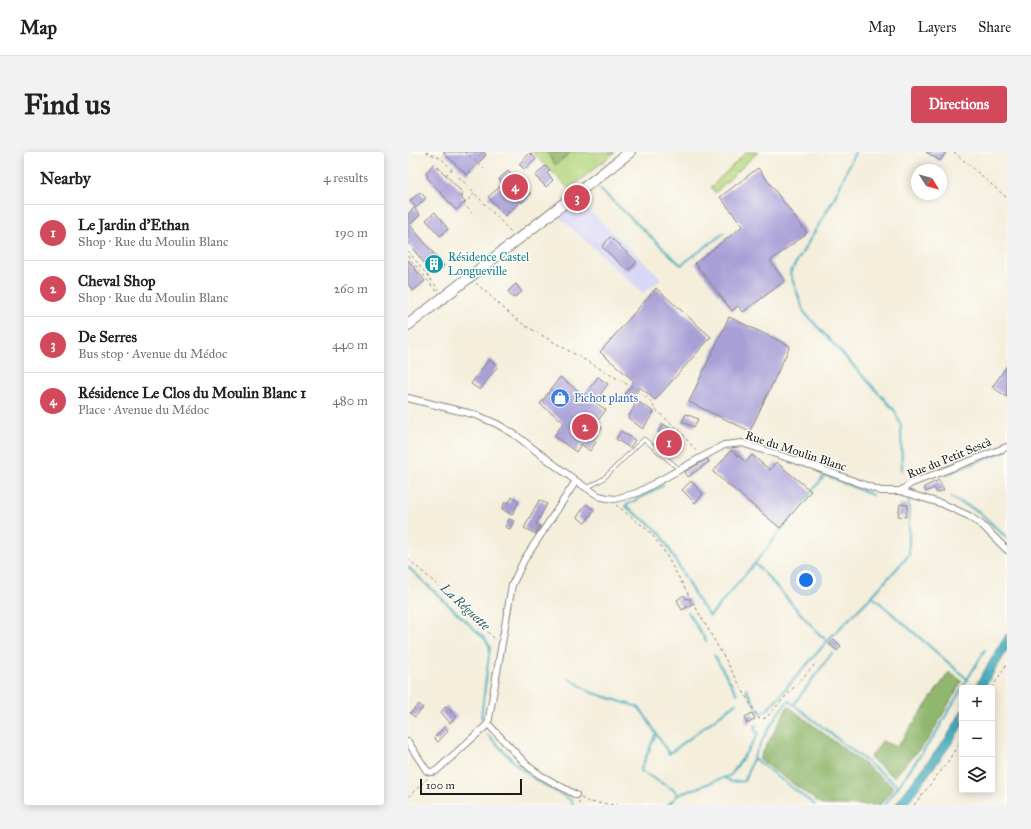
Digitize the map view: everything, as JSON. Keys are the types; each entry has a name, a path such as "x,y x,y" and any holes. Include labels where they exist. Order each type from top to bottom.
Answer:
{"main road":[{"path":"408,325 630,152"}],"street":[{"path":"408,398 476,415 497,424 514,434 576,481 599,496 615,499"},
{"name":"Rue du Moulin Blanc","path":"615,499 637,493 724,445 742,443 813,466 881,491 900,491 943,504 968,516 982,525 1007,550"},
{"name":"Rue du Petit Sescà","path":"900,491 912,483 1007,447"},
{"path":"408,742 427,771 436,771 488,724 512,585 524,560 576,481"},
{"path":"488,724 529,767 544,778 576,796"}],"lane":[{"path":"587,488 610,474 644,438 679,469"}],"path":[{"path":"426,152 442,159 518,240"},
{"path":"465,152 484,170"},
{"path":"954,152 1007,198"},
{"path":"446,175 452,169"},
{"path":"472,213 463,204 475,194"},
{"path":"408,251 443,298"},
{"path":"408,256 443,298"},
{"path":"470,277 524,325 637,390 647,398 656,411 681,432 701,457"},
{"path":"615,499 616,506 648,530 661,546 759,719 766,718 816,663"},
{"path":"408,559 458,603 501,645"},
{"path":"994,685 1007,663"},
{"path":"914,805 947,763 959,743"},
{"path":"408,797 427,779 431,772"},
{"path":"576,796 588,802 618,805"}],"shaded area":[{"path":"579,201 662,279 643,293 559,217"}],"green space":[{"path":"532,152 615,152 569,189"},
{"path":"547,152 569,152 570,153 555,165"},
{"path":"746,152 758,152 715,193 711,187"},
{"path":"949,672 962,681 928,740 894,777 870,758 882,741 897,747"},
{"path":"788,706 894,787 880,805 822,805 759,759"}],"water":[{"path":"1007,633 1007,651 986,685 976,685"},
{"path":"959,715 959,731 952,743 906,805 895,805 948,735"}],"building":[{"path":"443,152 484,152 486,155 467,175"},
{"path":"926,152 946,152 940,161"},
{"path":"530,153 536,159 525,170 519,164"},
{"path":"434,163 462,192 462,199 465,202 456,210 427,177 428,176 426,173"},
{"path":"545,166 550,170 547,173 553,180 546,187 535,176"},
{"path":"758,168 807,233 770,261 785,281 743,312 738,306 732,311 695,263 743,226 720,197"},
{"path":"508,171 531,194 505,216 488,197 503,184 499,179"},
{"path":"420,192 426,198 416,208 410,201"},
{"path":"414,208 420,215 410,225 444,266 434,275 408,243 408,214"},
{"path":"435,212 448,229 440,236 426,220"},
{"path":"610,237 637,262 628,271 602,247"},
{"path":"408,260 425,281 413,291 408,284"},
{"path":"516,284 522,292 513,298 508,291"},
{"path":"656,288 711,337 655,400 640,387 632,399 625,394 634,381 600,352"},
{"path":"729,317 790,346 750,431 689,402"},
{"path":"489,359 498,366 480,390 471,384"},
{"path":"1007,366 1007,397 992,387"},
{"path":"560,377 584,395 598,377 608,384 595,402 606,410 596,423 602,428 593,441 596,442 590,451 581,444 576,452 554,436 564,422 540,404"},
{"path":"637,401 654,412 643,429 628,418"},
{"path":"686,414 698,419 694,427 682,422"},
{"path":"663,424 680,434 671,449 663,442 667,437 658,432"},
{"path":"621,431 635,440 630,448 616,439"},
{"path":"731,450 746,462 752,455 770,470 776,462 811,491 780,528 713,472"},
{"path":"707,459 709,462 688,477 685,472"},
{"path":"939,480 944,490 937,493 934,488 926,492 924,487"},
{"path":"691,481 703,494 695,503 682,490"},
{"path":"512,497 519,501 512,515 502,509 505,502 509,503"},
{"path":"539,500 547,504 536,524 540,526 536,534 524,528"},
{"path":"586,504 594,510 585,523 577,517"},
{"path":"900,504 908,505 906,517 898,516"},
{"path":"509,519 514,521 510,529 505,527"},
{"path":"684,595 692,604 682,610 677,600"},
{"path":"834,639 841,646 837,651 829,644"},
{"path":"419,704 423,708 415,717 410,713"},
{"path":"446,706 457,717 450,723 441,712"},
{"path":"752,713 755,719 747,724 745,717"},
{"path":"444,727 448,731 438,742 434,738"}],"waterway":[{"path":"855,152 834,199 790,273 804,312 895,411 901,426 902,471"},
{"path":"600,189 681,265 724,233"},
{"path":"945,475 1007,450"},
{"path":"755,563 825,475 872,495"},
{"path":"664,485 625,506 655,528 662,536 697,599 710,616 755,563 820,635 828,641"},
{"path":"950,497 978,511 1007,538"},
{"path":"872,596 909,555 909,498"},
{"name":"La Réguette","path":"408,567 485,639 490,647 481,718"},
{"path":"746,689 759,712 762,713 768,709 830,638 872,596 967,679"},
{"path":"688,612 706,641"},
{"path":"964,685 985,650"},
{"path":"794,704 832,653"},
{"path":"714,655 737,694"},
{"path":"569,678 590,692 638,707 669,754 736,703"},
{"path":"885,805 934,736 959,693"},
{"path":"725,778 731,782 744,781 753,759 770,727 780,711 789,701 898,786"},
{"path":"668,805 678,795 731,775 756,738 758,733 754,729 756,725"},
{"path":"656,733 641,769 642,772 676,791 678,795"},
{"name":"La Réguette","path":"488,735 519,767 537,781 571,800 573,805"},
{"path":"753,758 815,805"}],"place":[{"name":"Résidence Le Clos du Moulin Blanc 1","path":"515,187"},
{"name":"De Serres","path":"577,198"},
{"name":"Résidence Castel Longueville","path":"434,264"},
{"name":"Pichot plants","path":"560,398"},
{"name":"Cheval Shop","path":"585,427"},
{"name":"Le Jardin d'Ethan","path":"669,443"}]}
